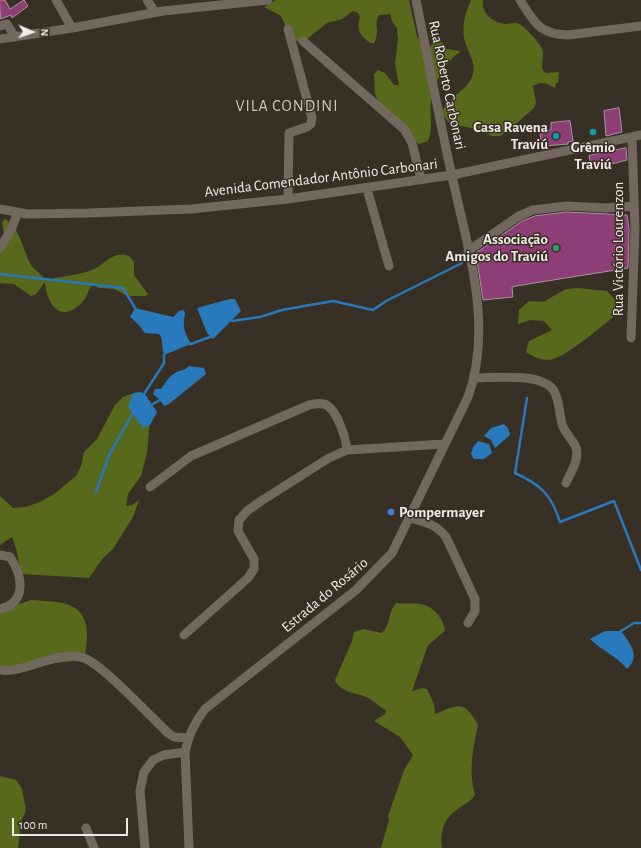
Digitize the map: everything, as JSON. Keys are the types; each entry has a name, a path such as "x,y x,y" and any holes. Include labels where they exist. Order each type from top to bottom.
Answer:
{"street":[{"path":"56,0 72,28"},
{"path":"147,0 155,12"},
{"path":"1,38 72,28 155,12 268,0"},
{"name":"Rua Roberto Carbonari","path":"416,0 452,176"},
{"path":"520,0 533,20 542,30 556,34 568,35 641,26"},
{"path":"0,26 7,24 15,37"},
{"path":"288,29 312,118 311,124 307,127 289,132 288,199"},
{"path":"303,42 404,129 412,143 421,179"},
{"name":"Avenida Comendador Antônio Carbonari","path":"0,209 18,212 88,214 191,209 288,199 367,189 421,179 452,176 641,135"},
{"name":"Rua Victório Lourenzon","path":"631,338 634,206 632,137"},
{"name":"Estrada do Rosário","path":"189,848 185,752 188,738 195,722 205,709 370,577 392,553 410,518 474,378 479,348 480,328 468,251 452,176"},
{"path":"367,189 389,266"},
{"path":"468,251 519,216 533,210 567,206 606,208 634,206"},
{"path":"0,248 11,230 18,212"},
{"path":"474,378 540,380 548,384 554,391 563,427 576,447 577,458 566,483"},
{"path":"150,487 191,456 309,405 327,405 333,411 346,439 348,450"},
{"path":"184,635 248,578 254,569 254,559 238,532 240,520 247,511 329,458 348,450 444,444"},
{"path":"410,518 433,525 446,537 475,599 475,611 468,623"},
{"path":"0,555 10,557 14,562 20,592 17,601 10,607 0,609"},
{"path":"0,670 14,669 70,656 84,658 98,667 168,733 174,737 188,738"},
{"path":"145,848 140,792 144,772 153,760 164,755 185,752"},
{"path":"86,828 94,848"}],"green space":[{"path":"276,0 409,0 417,36 424,49 428,49 438,38 447,49 460,51 445,67 434,88 431,100 431,131 428,141 419,144 381,110 375,94 374,74 378,70 385,73 394,85 399,85 395,64 398,39 397,28 392,21 390,14 379,15 377,18 377,35 374,43 370,43 361,35 358,25 360,17 358,13 353,11 342,19 327,23 307,39 299,42 291,38 281,16 264,7"},
{"path":"471,0 483,0 484,9 488,16 492,19 505,24 517,23 524,27 534,37 542,50 543,71 546,73 559,72 558,83 556,83 555,88 542,83 533,86 536,102 534,108 508,131 500,136 492,136 477,129 450,124 442,114 444,108 452,98 467,85 473,74 473,62 465,42 463,31 465,15"},
{"path":"5,219 18,234 31,265 45,281 88,271 98,267 116,255 126,255 134,262 134,275 148,294 145,296 128,296 114,289 99,288 93,285 85,298 76,307 69,311 63,312 57,310 49,299 45,282 36,294 31,296 14,284 0,283 0,248 5,239 2,222"},
{"path":"578,288 607,291 616,301 619,312 585,340 556,358 549,360 543,359 534,357 526,352 529,341 552,330 544,321 530,320 518,324 519,310 529,301 543,302 566,289"},
{"path":"131,394 138,394 150,417 147,453 141,476 128,494 126,506 132,505 139,500 133,517 113,549 103,558 89,578 21,574 16,548 12,537 0,545 0,496 13,508 26,507 40,502 54,494 76,476 81,466 84,452 97,439 115,405 123,397"},
{"path":"31,600 51,601 70,605 77,609 82,615 86,624 86,651 82,660 11,668 0,666 0,611"},
{"path":"396,603 421,604 432,609 443,623 445,631 428,645 412,691 423,688 427,689 434,704 435,714 456,706 461,706 469,711 478,725 473,751 472,769 475,795 471,800 455,811 445,823 442,833 442,848 381,848 389,820 388,816 404,770 413,755 400,737 374,721 385,714 386,710 366,697 341,688 335,680 352,641 354,632 363,629 382,633 387,626 391,611"},
{"path":"0,776 16,780 22,789 26,810 21,822 18,848 0,848"}],"water":[{"path":"235,299 241,311 213,339 207,333 197,308"},
{"path":"135,308 173,317 179,311 184,310 185,330 191,344 164,355 159,334 145,333 130,317"},
{"path":"189,366 204,368 206,374 169,404 164,406 153,394 155,389 161,389 172,375"},
{"path":"140,392 145,394 157,412 150,425 143,428 128,407 133,393"},
{"path":"504,424 508,428 510,435 495,448 491,440 484,436 491,428"},
{"path":"478,441 489,444 492,453 484,459 474,459 471,454 473,447"},
{"path":"605,631 621,631 631,646 634,655 631,664 627,669 623,664 590,639"}],"building":[{"path":"0,0 5,0 10,9 24,0 28,6 12,18 11,15 1,19"},
{"path":"619,108 622,132 606,136 604,111"},
{"name":"Casa Ravena Traviú","path":"570,121 573,141 568,142 568,144 545,146 545,141 541,142 540,131 551,130 551,123"},
{"path":"626,148 627,160 592,169 589,156"},
{"name":"Associação Amigos do Traviú","path":"567,212 627,215 629,229 628,268 512,287 513,297 483,300 476,253 522,221 535,216"}],"waterway":[{"path":"232,321 260,317 282,310 333,301 373,310 386,301 462,263"},
{"path":"0,274 123,288 135,308"},
{"path":"191,344 210,337"},
{"path":"144,394 164,363 164,355"},
{"path":"527,398 515,473 538,486 549,497 557,512 560,522 614,501 641,570"},
{"path":"153,404 160,400"},
{"path":"96,492 110,453 133,413"},
{"path":"621,631 634,623 641,623"}],"place":[{"name":"Grêmio Traviú","path":"593,132"},
{"name":"Casa Ravena Traviú","path":"556,136"},
{"name":"Associação Amigos do Traviú","path":"556,248"},
{"name":"Pompermayer","path":"391,512"}],"district":[{"name":"VILA CONDINI","path":"287,106"}]}
